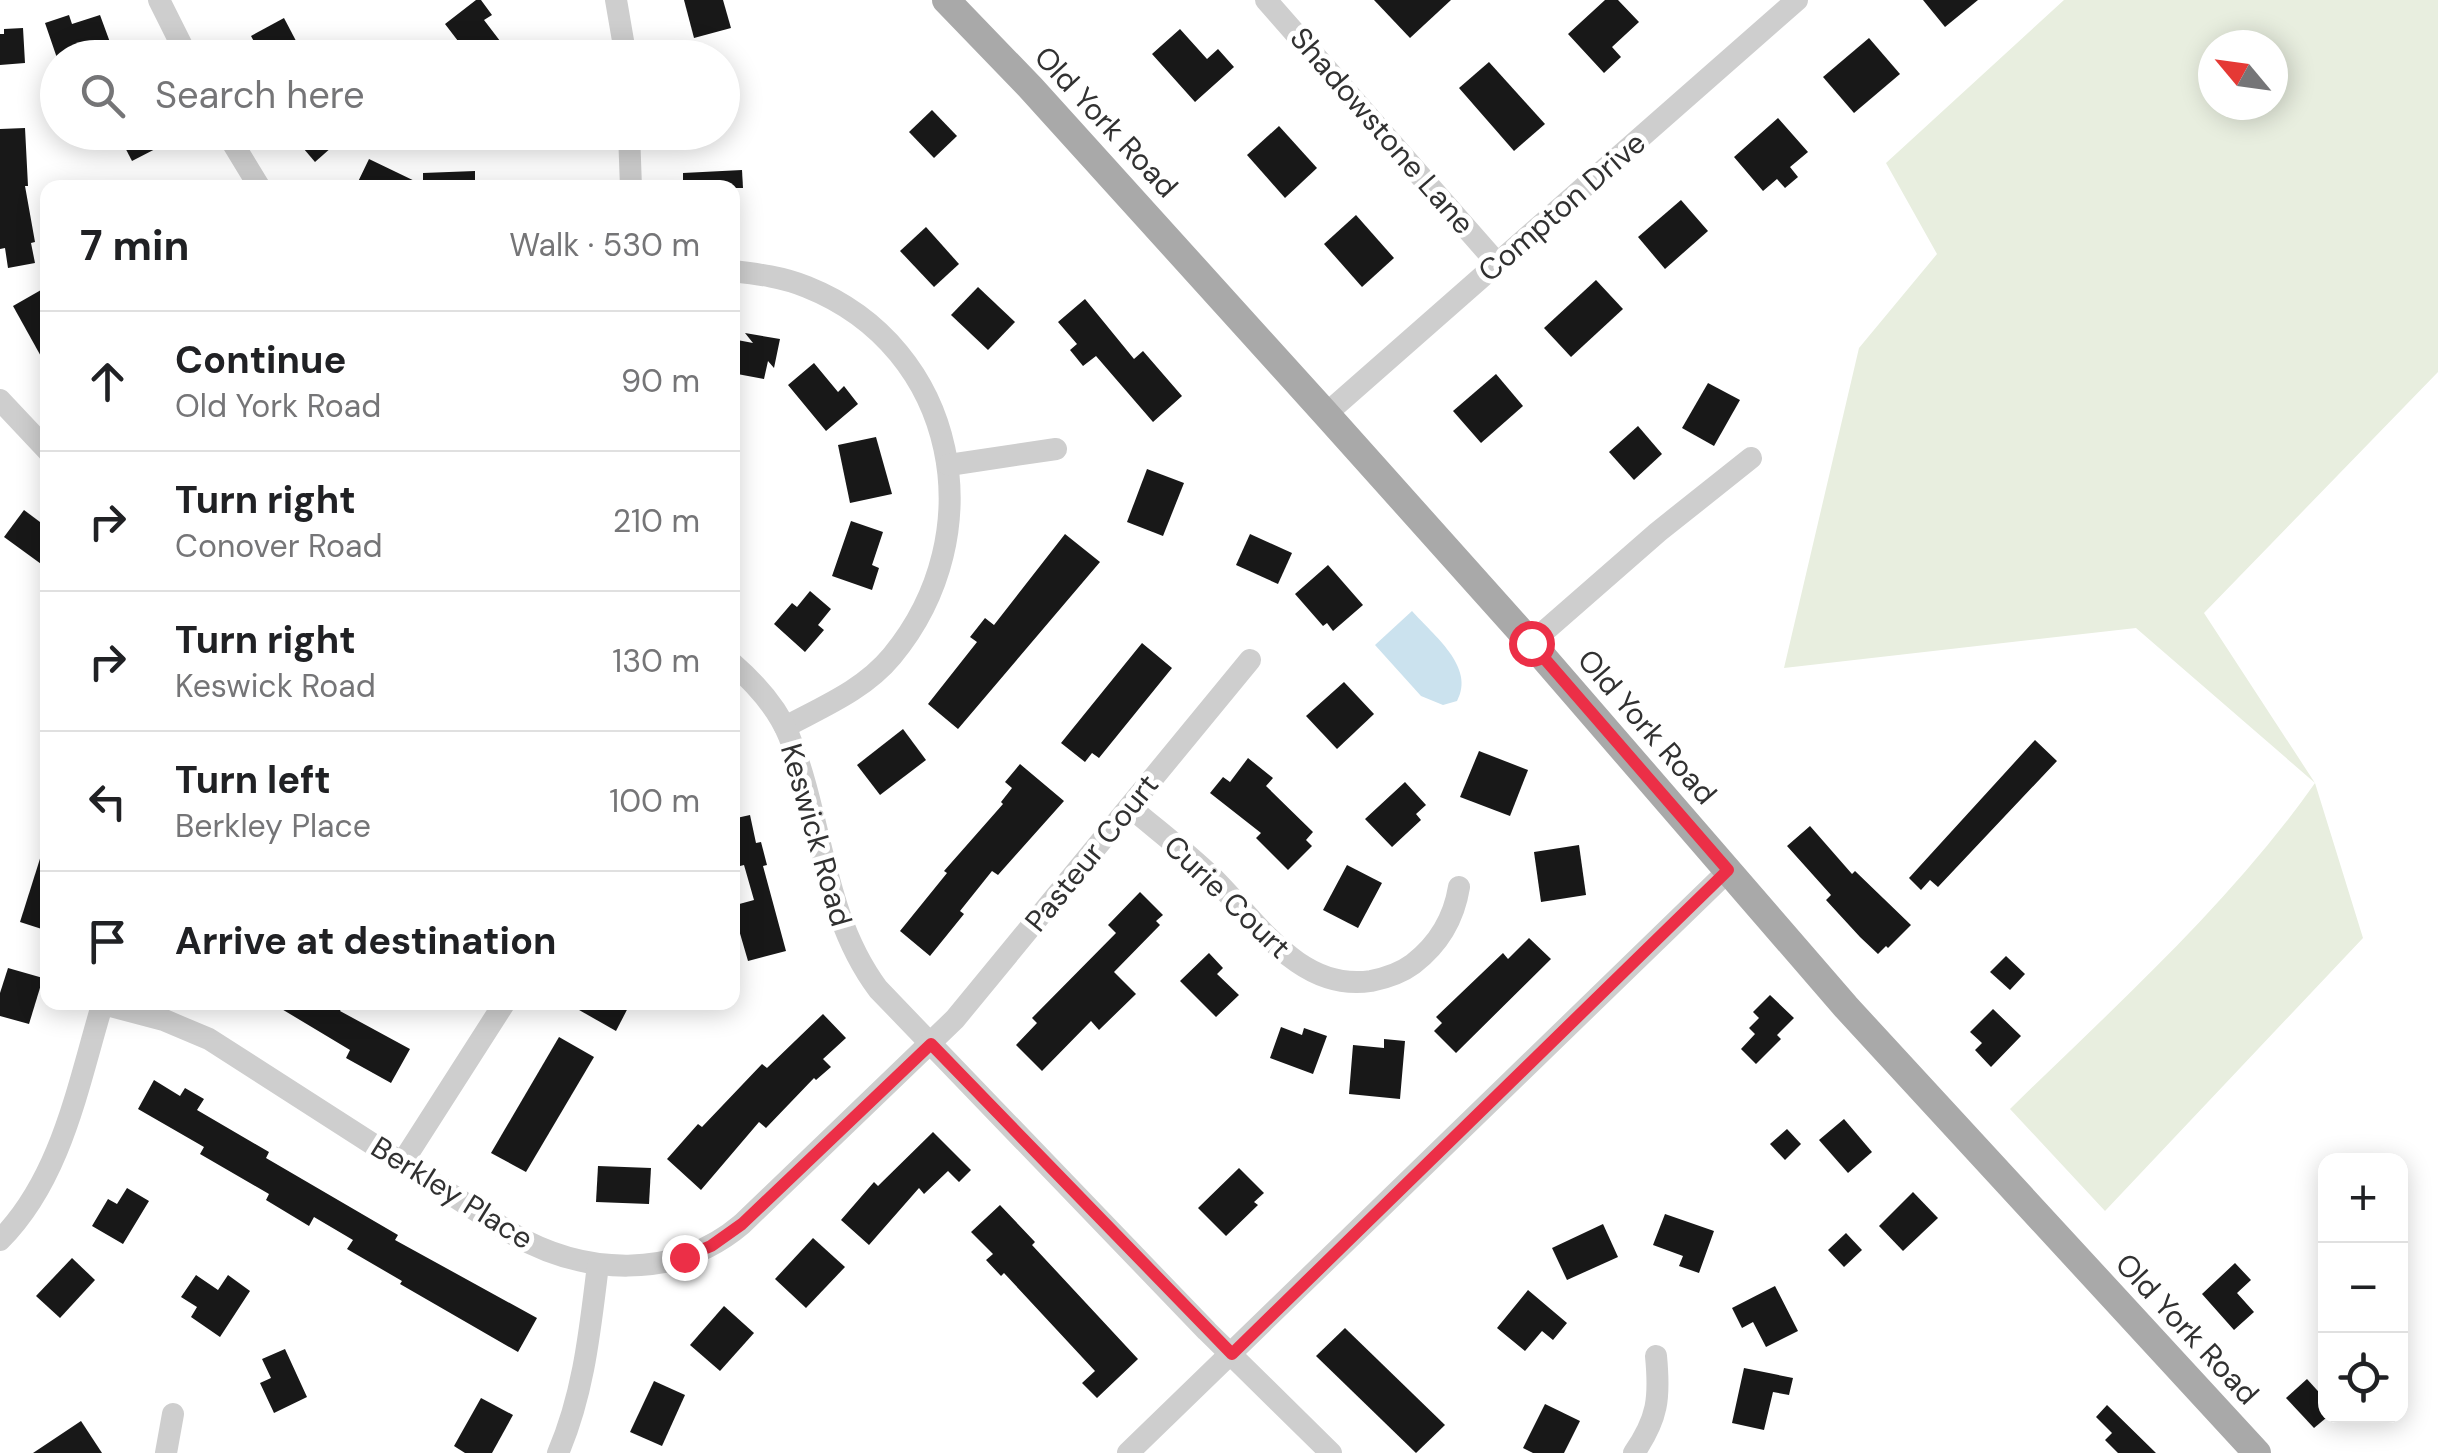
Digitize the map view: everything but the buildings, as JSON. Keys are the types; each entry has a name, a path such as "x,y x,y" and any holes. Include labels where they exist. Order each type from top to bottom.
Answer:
{"main road":[{"name":"Old York Road","path":"946,0 1030,87 1531,643 1846,1007 2257,1453"}],"street":[{"path":"159,0 179,40"},
{"path":"616,0 623,40"},
{"name":"Shadowstone Lane","path":"1266,0 1497,263"},
{"name":"Compton Drive","path":"1326,414 1797,0"},
{"path":"237,150 255,180"},
{"path":"630,150 631,180"},
{"path":"740,272 808,287 863,320 894,350 922,387 940,428 949,465 951,497 944,554 928,597 908,633 869,678 784,727"},
{"path":"0,400 40,442"},
{"path":"949,465 1056,450"},
{"path":"1531,643 1658,532 1751,458"},
{"name":"Pasteur Court","path":"931,1044 1250,660"},
{"name":"Keswick Road","path":"740,671 766,698 784,727 847,941 878,988 1331,1453"},
{"name":"Curie Court","path":"1130,807 1211,876 1294,962 1330,979 1370,981 1410,967 1430,950 1449,923 1459,887"},
{"path":"1128,1453 1728,870"},
{"path":"0,1240 27,1209 52,1164 101,1010"},
{"name":"Berkley Place","path":"125,1010 195,1032 529,1244 598,1265 633,1266 672,1260 726,1237 931,1044"},
{"path":"402,1163 499,1010"},
{"path":"558,1453 579,1390 598,1265"},
{"path":"1634,1453 1654,1420 1660,1392 1656,1356"},
{"path":"166,1453 173,1414"}],"green space":[{"path":"2064,0 2438,0 2438,372 2204,613 2315,783 2136,628 1784,668 1859,348 1937,254 1886,163"},
{"path":"2315,783 2363,938 2105,1211 2010,1109 2170,953 2282,828"}],"water":[{"path":"1412,611 1457,664 1461,688 1457,701 1443,705 1421,696 1375,645"}],"route":[{"path":"684,1257 711,1246 742,1224 931,1044 1232,1354 1728,870 1531,643"}]}
